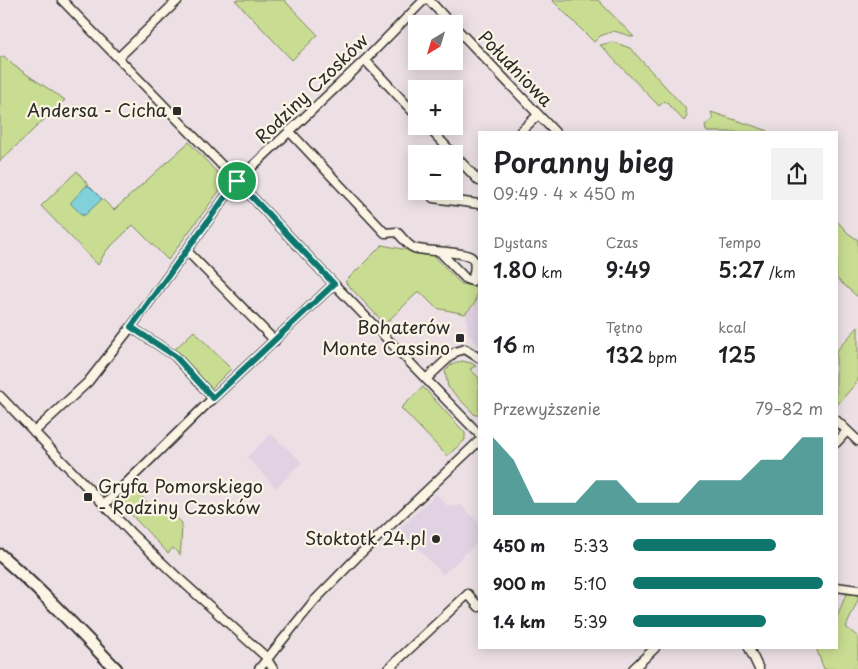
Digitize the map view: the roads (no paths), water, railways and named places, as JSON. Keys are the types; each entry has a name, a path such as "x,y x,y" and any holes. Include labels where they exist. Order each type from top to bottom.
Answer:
{"main road":[{"path":"0,555 59,610 116,669"}],"street":[{"path":"62,0 478,433"},
{"path":"118,58 178,0"},
{"name":"Rodziny Czosków","path":"34,432 88,382 131,327 237,181 365,60 424,0"},
{"name":"Południowa","path":"429,0 443,15"},
{"name":"Południowa","path":"463,36 555,131"},
{"path":"365,60 408,106"},
{"path":"521,131 538,115"},
{"path":"289,131 385,233 397,232 412,248 467,255 472,257 475,263 472,281 466,279 440,252"},
{"path":"437,135 477,175"},
{"path":"448,200 478,204"},
{"path":"187,251 274,340"},
{"path":"104,505 213,398 334,284"},
{"path":"131,327 175,356 213,398"},
{"path":"426,379 455,352 464,349 478,357"},
{"path":"0,396 104,505 152,553 265,656 273,669"},
{"path":"838,422 858,441"},
{"path":"838,441 847,431"},
{"path":"259,669 321,594 478,442"},
{"path":"838,587 858,590"},
{"path":"388,669 468,594 478,606"},
{"path":"634,669 654,649"},
{"path":"749,649 758,669"}],"water":[{"path":"86,186 89,186 101,200 85,215 82,215 71,202"}],"place":[{"name":"Andersa - Cicha","path":"177,111"},
{"name":"Bohaterów Monte Cassino","path":"460,338"},
{"name":"Gryfa Pomorskiego - Rodziny Czosków","path":"88,497"},
{"name":"Stoktotk 24.pl","path":"436,539"}]}
